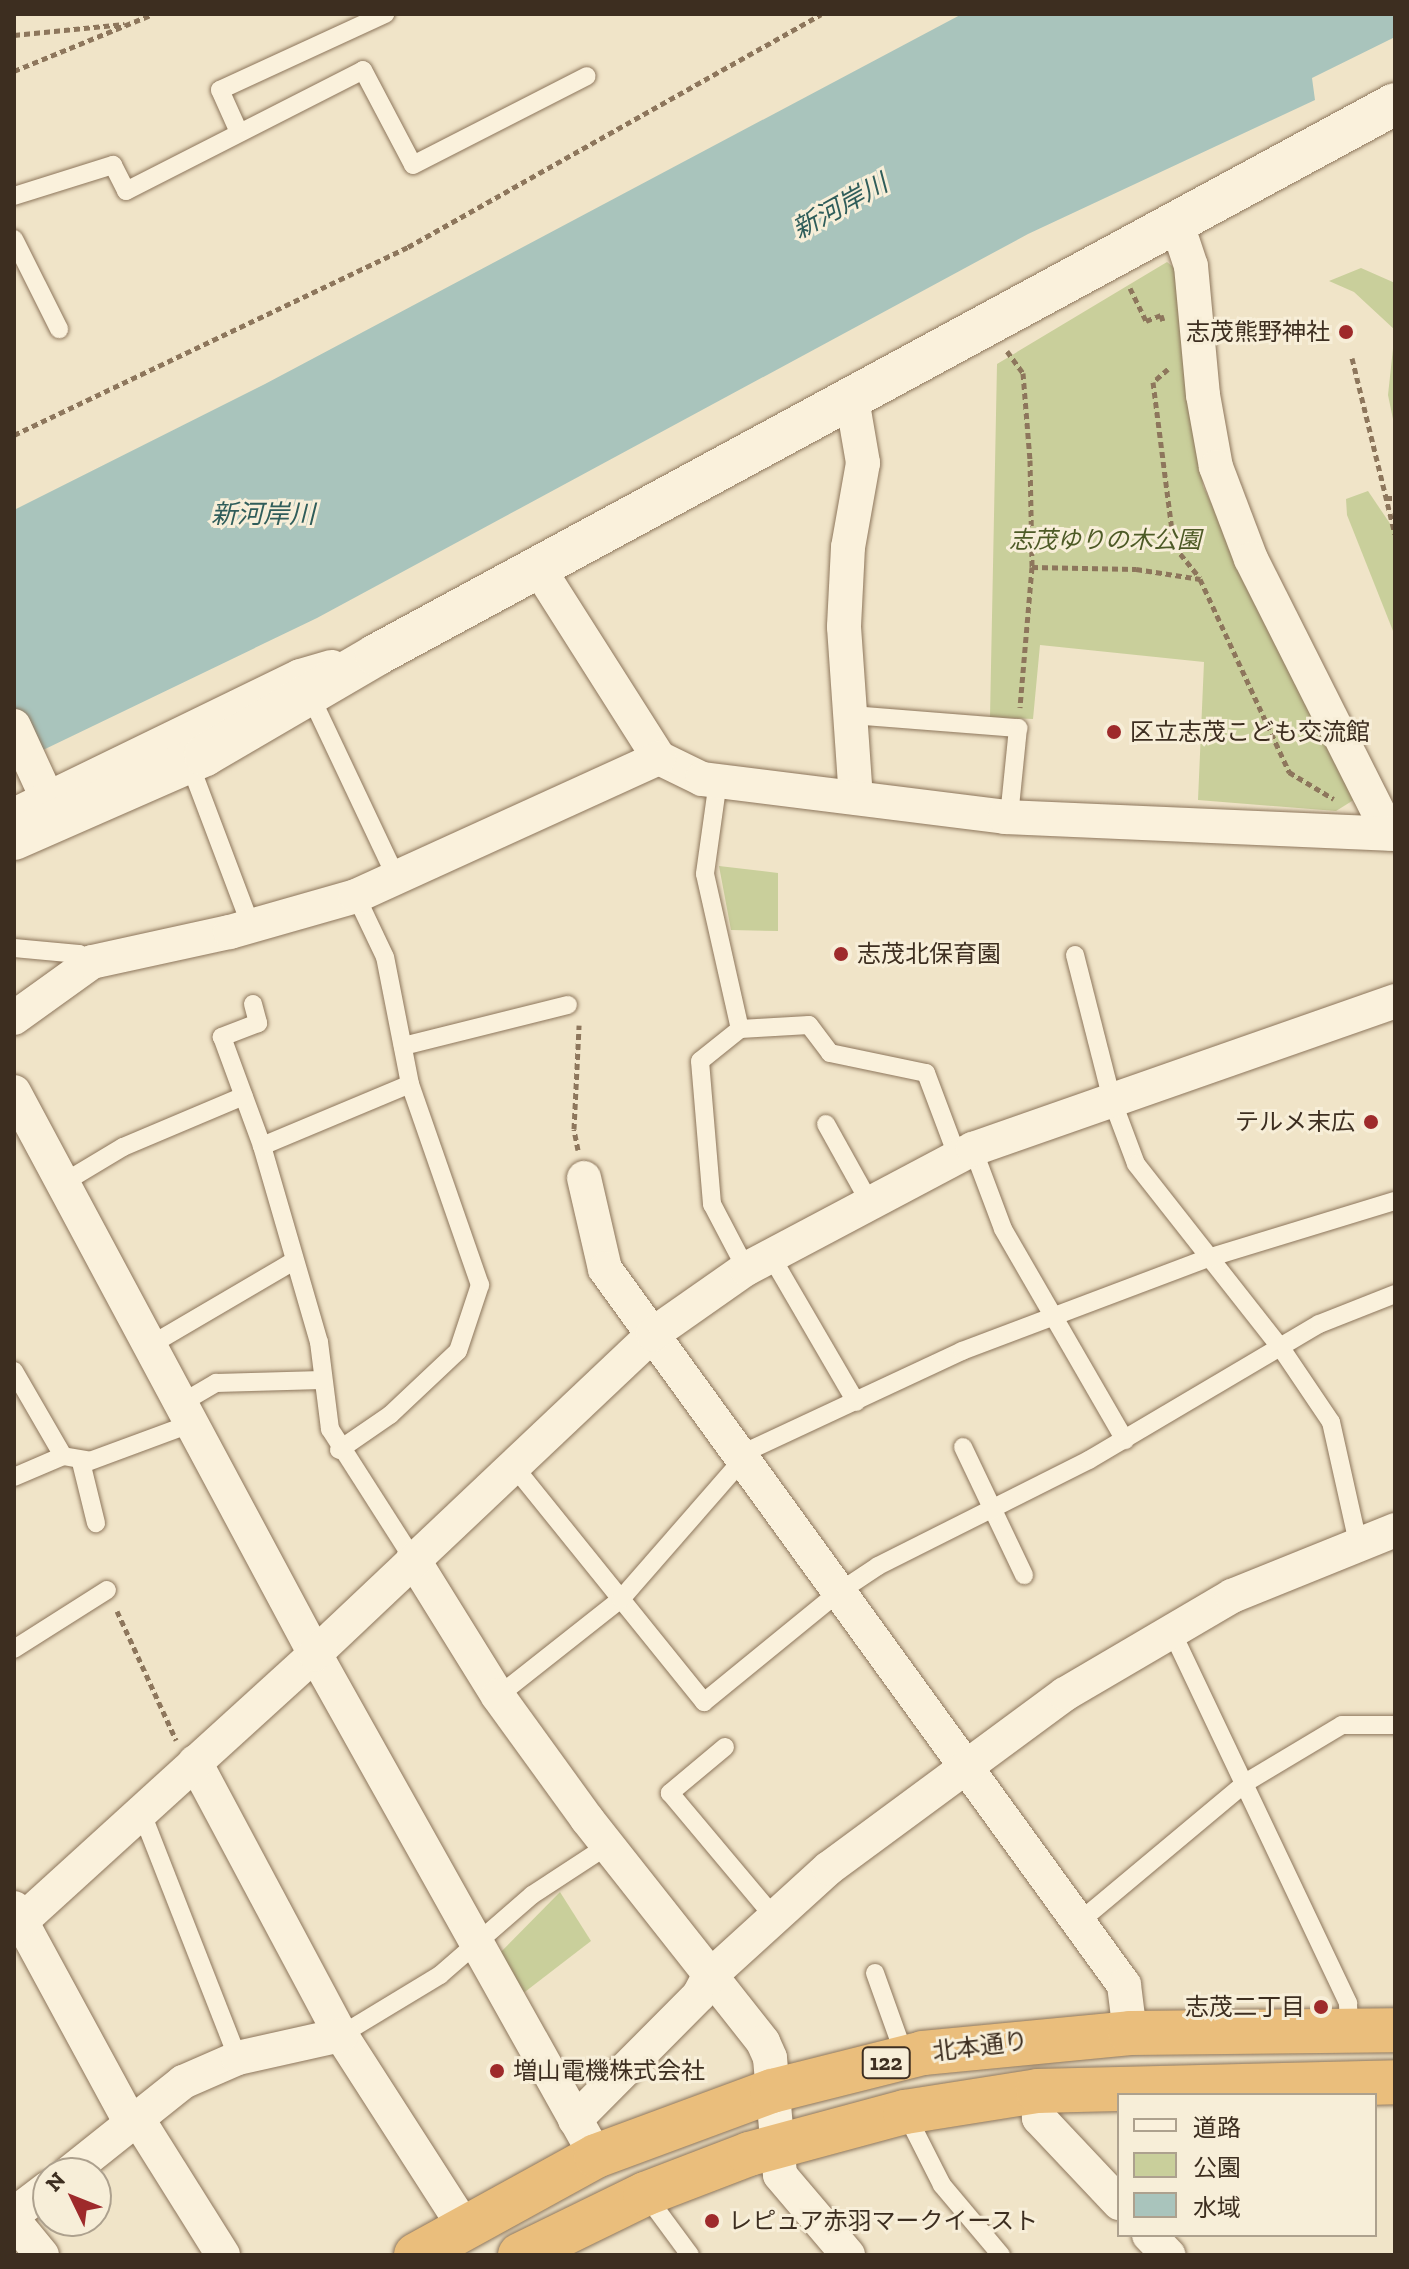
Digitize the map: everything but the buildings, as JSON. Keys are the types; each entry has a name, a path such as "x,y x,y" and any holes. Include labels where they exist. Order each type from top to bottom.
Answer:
{"highway":[{"name":"北本通り","path":"416,2255 586,2138 905,2057 989,2043 1130,2033 1395,2030"},
{"name":"122","path":"520,2255 645,2194 778,2145 905,2112 1038,2091 1395,2082"}],"street":[{"path":"14,839 189,762 376,655 1395,104"},
{"path":"539,569 659,758 702,779 1009,817 1269,832 1392,834 1251,559 1216,467 1203,395 1191,266 1176,221"},
{"path":"852,399 863,463 848,547 844,627 856,798"},
{"path":"14,815 300,676 376,655"},
{"path":"14,726 48,800"},
{"path":"14,1018 92,962 251,926 398,881 659,758"},
{"path":"223,2255 139,2121 126,2114 16,1919 315,1654 512,1464 653,1334 758,1262 966,1154 1395,1001"},
{"path":"14,1092 315,1654 586,2138 699,1995 708,1978 829,1868 1065,1694 1232,1596 1395,1530"},
{"path":"584,1178 605,1269 1124,1985 1130,2033"},
{"path":"413,1559 498,1696 708,1978 763,2042 772,2091 780,2175 832,2249"},
{"path":"195,1762 341,2035 463,2225"},
{"path":"91,2157 139,2121 183,2082 238,2058 341,2035"},
{"path":"1038,2091 1039,2118 1117,2201"},
{"path":"14,2214 32,2200"},
{"path":"14,2221 42,2255"},
{"path":"1151,2237 1168,2255"}],"lane":[{"path":"238,130 220,90 385,14"},
{"path":"14,196 113,165 126,191 238,130 363,70 413,165 587,76"},
{"path":"14,239 59,329"},
{"path":"310,695 398,881"},
{"path":"851,715 1018,728 1009,817"},
{"path":"189,762 251,926"},
{"path":"718,781 705,874 740,1029"},
{"path":"339,1450 390,1415 458,1351 480,1285 410,1084 385,957 356,896"},
{"path":"14,948 79,954 92,962"},
{"path":"1075,955 1112,1100 1136,1164 1281,1348 1331,1422 1358,1543"},
{"path":"253,1004 258,1023 222,1037 262,1146 319,1342 322,1380 339,1450 413,1559"},
{"path":"403,1046 574,1011"},
{"path":"856,1402 758,1262 712,1204 700,1061 740,1029 809,1025 830,1053 926,1073 1003,1229 1125,1440"},
{"path":"262,1146 410,1084"},
{"path":"63,1183 123,1147 244,1096"},
{"path":"826,1124 870,1203"},
{"path":"498,1696 621,1599 740,1459 937,1362 1052,1316 1208,1258 1395,1201"},
{"path":"149,1346 294,1261"},
{"path":"512,1464 704,1702 839,1592 1125,1440 1319,1324 1395,1294"},
{"path":"14,1371 72,1459 96,1523"},
{"path":"14,1477 72,1459 185,1414 216,1383 322,1380"},
{"path":"963,1447 1024,1575"},
{"path":"14,1649 107,1590"},
{"path":"1172,1632 1348,2003 1349,2031"},
{"path":"1079,1922 1245,1783 1342,1725 1395,1725"},
{"path":"725,1747 670,1793 775,1918"},
{"path":"141,1811 209,1972 238,2058"},
{"path":"341,2035 479,1947 532,1895 607,1846"},
{"path":"875,1973 905,2057"},
{"path":"905,2112 942,2185 1001,2255"},
{"path":"645,2194 690,2255"}],"path":[{"path":"14,71 153,14"},
{"path":"14,435 408,247 821,14"},
{"path":"14,35 131,23"},
{"path":"1114,256 1146,321 1161,315 1165,327"},
{"path":"987,325 1023,373 1032,567 1018,728"},
{"path":"1352,358 1395,534"},
{"path":"1176,363 1153,382 1174,546 1200,579 1289,772"},
{"path":"1386,498 1395,498"},
{"path":"1032,567 1136,569 1200,579"},
{"path":"574,1011 574,1129 584,1178"},
{"path":"107,1590 167,1713 166,1725 195,1762"}],"green space":[{"name":"志茂ゆりの木公園","path":"1167,262 1178,271 1203,486 1323,739 1360,796 1336,811 1198,800 1204,662 1040,645 1033,719 990,717 997,364"},
{"path":"1361,268 1395,283 1395,330 1354,292 1329,281"},
{"path":"1395,330 1395,429 1388,395"},
{"path":"1368,491 1395,531 1395,636 1347,515 1346,499"},
{"path":"719,866 778,873 778,931 731,930"},
{"path":"560,1892 591,1941 517,1998 496,1957"}],"water":[{"name":"新河岸川","path":"962,14 1395,14 1395,37 1312,78 1315,100 1028,234 317,618 14,764 14,510 265,384"}],"place":[{"name":"志茂熊野神社","path":"1346,332"},
{"name":"区立志茂こども交流館","path":"1114,732"},
{"name":"志茂北保育園","path":"841,954"},
{"name":"テルメ末広","path":"1371,1122"},
{"name":"志茂二丁目","path":"1321,2007"},
{"name":"増山電機株式会社","path":"497,2071"},
{"name":"レピュア赤羽マークイースト","path":"712,2221"}]}
